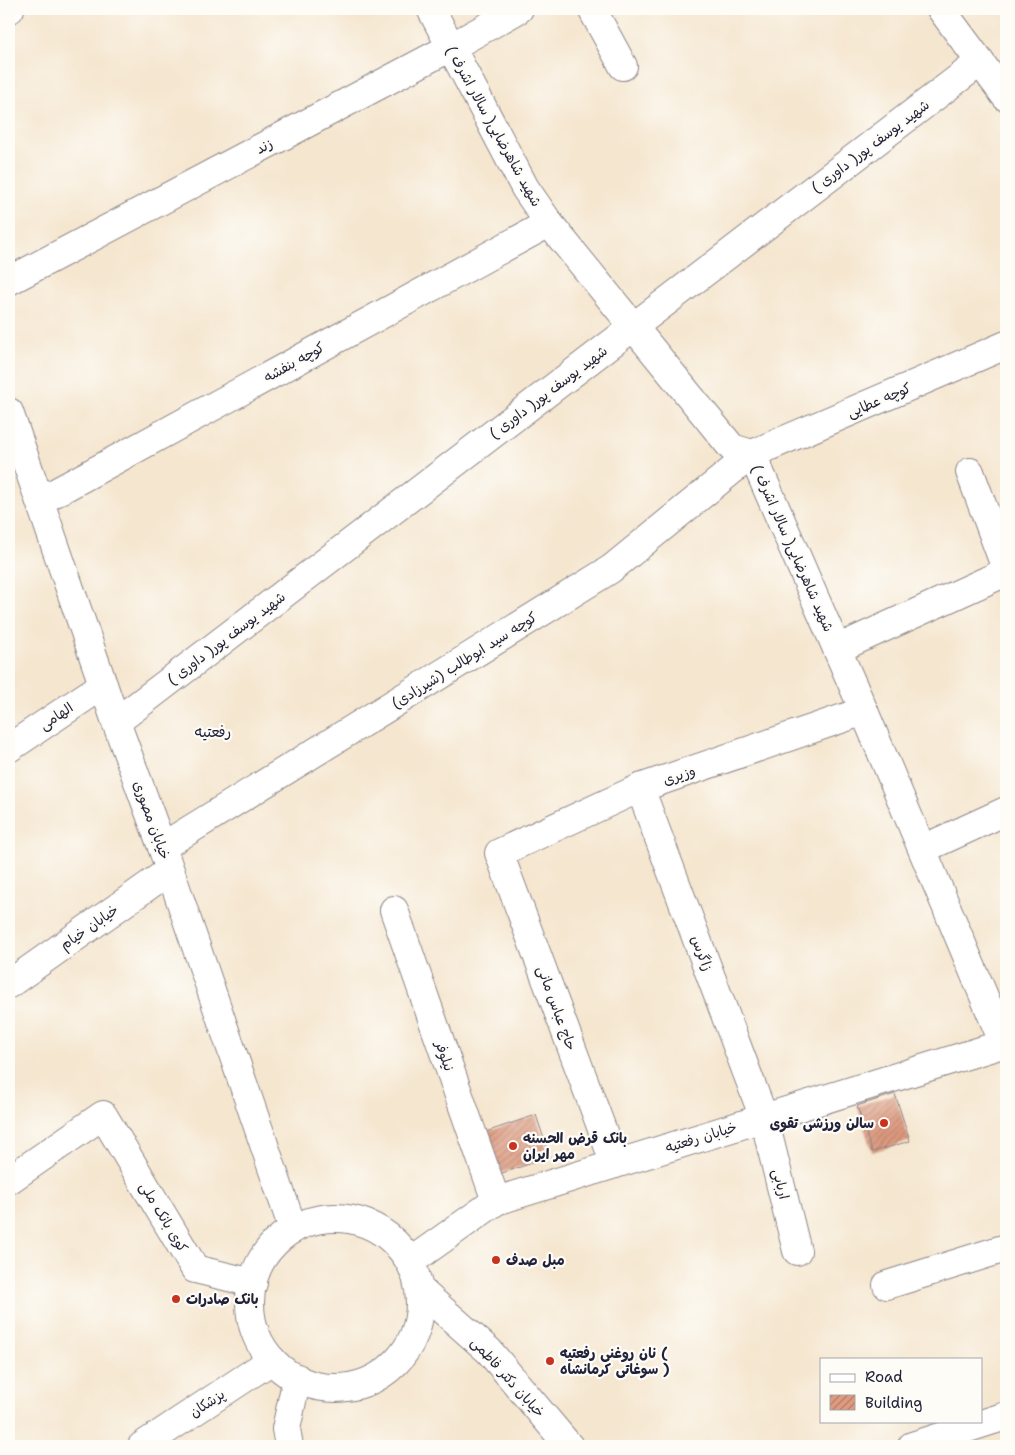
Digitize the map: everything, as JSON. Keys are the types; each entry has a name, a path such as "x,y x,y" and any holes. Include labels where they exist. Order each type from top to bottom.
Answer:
{"street":[{"name":"شهید شاهرضایی( سالار اشرف )","path":"431,9 525,188 549,223 732,448 752,454 1005,1043"},
{"name":"زند","path":"9,281 451,47 519,9"},
{"path":"592,9 623,66"},
{"path":"940,9 1006,97"},
{"name":"شهید یوسف پور( داوری )","path":"116,722 980,62"},
{"name":"کوچه بنفشه","path":"40,502 549,223"},
{"name":"کوچه عطایی","path":"752,454 1006,345"},
{"name":"خیابان مصوری","path":"9,414 116,722 166,859 293,1229"},
{"name":"کوچه سید ابوطالب (شیرزادی)","path":"166,859 611,569 752,454"},
{"path":"837,649 1006,570 970,472"},
{"name":"الهامی","path":"9,748 103,685"},
{"name":"وزیری","path":"499,853 640,788 864,711"},
{"name":"زاگرس","path":"640,788 764,1118"},
{"path":"923,849 1006,811"},
{"name":"حاج عباس مانی","path":"499,853 615,1164"},
{"name":"خیابان خیام","path":"9,984 166,859"},
{"name":"نیلوفر","path":"394,910 496,1201"},
{"name":"خیابان رفعتیه","path":"410,1262 496,1201 1005,1043"},
{"name":"کوی بانک ملی","path":"9,1180 103,1114 195,1269 253,1283"},
{"name":"اربابی","path":"764,1118 798,1250"},
{"path":"336,1217 359,1220 380,1229 397,1244 410,1262 420,1290 419,1320 407,1347 388,1369 363,1383 334,1388 315,1386 283,1370 272,1360 258,1338 251,1316 250,1299 253,1283 261,1261 275,1243 293,1229 314,1220 336,1217"},
{"path":"886,1285 1006,1248"},
{"name":"خیابان دکتر فاطمی","path":"420,1290 489,1351 569,1446"},
{"name":"پزشکان","path":"142,1446 272,1360"},
{"path":"289,1446 286,1429 297,1378"},
{"path":"912,1446 1006,1416"}],"building":[{"name":"سالن ورزشی تقوی","path":"895,1094 910,1141 872,1152 857,1106"},
{"name":"بانک قرض الحسنه مهر ایران","path":"536,1115 550,1157 490,1177 477,1135"}],"place":[{"name":"سالن ورزشی تقوی","path":"884,1123"},
{"name":"بانک قرض الحسنه مهر ایران","path":"513,1146"},
{"name":"مبل صدف","path":"496,1260"},
{"name":"بانک صادرات","path":"176,1299"},
{"name":"نان روغنی رفعتیه ( سوغاتی کرمانشاه )","path":"550,1361"}],"district":[{"name":"رفعتیه","path":"213,732"}]}
